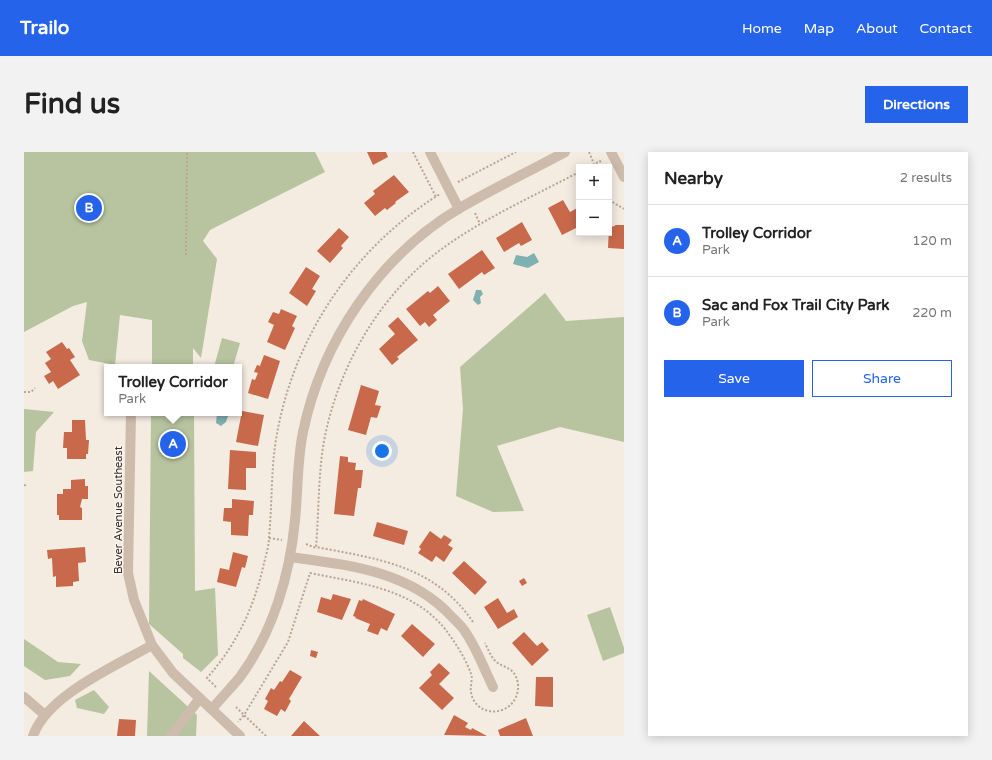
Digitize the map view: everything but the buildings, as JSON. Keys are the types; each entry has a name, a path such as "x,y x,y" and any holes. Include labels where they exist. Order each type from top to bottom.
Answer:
{"street":[{"path":"430,152 459,209"},
{"path":"212,709 240,676 265,634 280,597 290,557 302,433 313,397 329,355 355,309 370,287 394,259 425,232 459,209 565,152"},
{"path":"611,152 624,177"},
{"name":"Bever Avenue Southeast","path":"131,416 128,572 134,600 152,645 173,673 236,732"},
{"path":"290,557 334,563 380,574 412,585 440,604 466,632 493,687"},
{"path":"33,736 45,715 73,690 152,645"},
{"path":"24,697 45,715"},
{"path":"171,736 200,698"}],"path":[{"path":"186,255 187,152"},
{"path":"413,152 436,197"},
{"path":"456,177 459,183 516,152"},
{"path":"589,152 594,164 600,161 602,164"},
{"path":"315,553 321,459 324,440 338,390 353,355 378,314 404,283 438,252 480,224 576,174"},
{"path":"612,202 624,209"},
{"path":"475,213 480,224"},
{"path":"24,392 31,392 35,388"},
{"path":"269,538 282,540"},
{"path":"306,544 395,563 413,571 436,584 453,598 476,626"},
{"path":"236,732 244,715 288,642 310,573 394,592 426,611 444,629 472,675 472,699 485,711 503,710 516,699 519,687 517,679 512,671 497,663 484,639"},
{"path":"236,707 266,736"}],"green space":[{"path":"24,152 315,152 325,172 210,230 203,241 217,259 201,358 193,348 193,364 152,364 152,320 120,315 115,364 89,360 82,341 87,302 73,306 24,332"},
{"path":"545,293 566,321 624,317 624,442 560,427 497,446 524,511 493,512 456,496 463,409 460,367"},
{"path":"222,338 240,343 234,364 215,364"},
{"path":"24,409 54,412 36,432 33,471 24,472"},
{"path":"151,416 194,416 195,591 215,588 218,655 201,672 183,658 183,654 149,624"},
{"path":"610,607 624,648 624,653 603,661 587,615"},
{"path":"24,639 58,662 81,664 70,676 45,680 24,666"},
{"path":"149,671 197,715 196,736 147,736"},
{"path":"94,690 109,707 104,714 77,708 75,700"}],"water":[{"path":"534,253 539,262 528,268 513,264 516,255 527,257"},
{"path":"476,290 481,290 483,294 480,297 481,303 478,305 473,300"},
{"path":"217,416 228,416 226,422 221,426 216,423"}],"place":[{"name":"Sac and Fox Trail City Park","path":"89,208"},
{"name":"Trolley Corridor","path":"173,444"}]}
